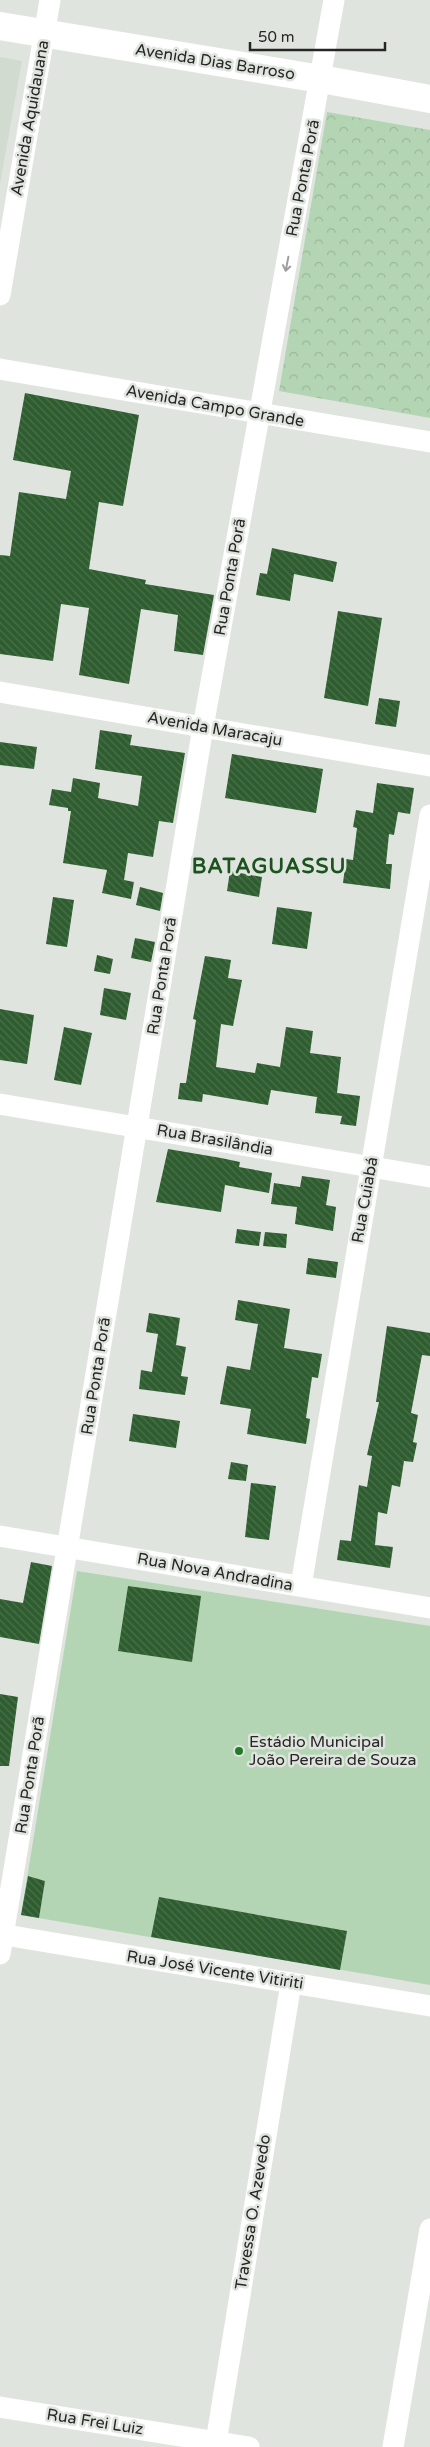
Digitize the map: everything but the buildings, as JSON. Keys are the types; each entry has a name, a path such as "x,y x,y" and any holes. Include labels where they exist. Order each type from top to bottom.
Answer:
{"main road":[{"name":"Avenida Dias Barroso","path":"0,26 430,99"}],"street":[{"name":"Avenida Aquidauana","path":"0,295 50,0"},
{"name":"Rua Ponta Porã","path":"1,1941 203,727 334,0"},
{"name":"Avenida Campo Grande","path":"0,369 430,442"},
{"name":"Avenida Maracaju","path":"0,692 430,766"},
{"name":"Rua Cuiabá","path":"301,1586 430,815"},
{"name":"Rua Brasilândia","path":"0,1104 430,1177"},
{"name":"Rua Nova Andradina","path":"0,1536 430,1608"},
{"name":"Rua José Vicente Vitiriti","path":"1,1941 291,1983 430,2006"},
{"name":"Travessa O. Azevedo","path":"216,2442 291,1983"},
{"path":"393,2447 430,2228"},
{"name":"Rua Frei Luiz","path":"0,2407 248,2447"}],"shaded area":[{"path":"0,57 22,61 0,184"}],"green space":[{"path":"327,112 430,130 430,418 279,391"},
{"name":"Estádio Municipal João Pereira de Souza","path":"77,1571 430,1626 430,1985 21,1915"}],"place":[{"name":"Estádio Municipal João Pereira de Souza","path":"239,1751"}],"district":[{"name":"BATAGUASSU","path":"269,866"}]}
